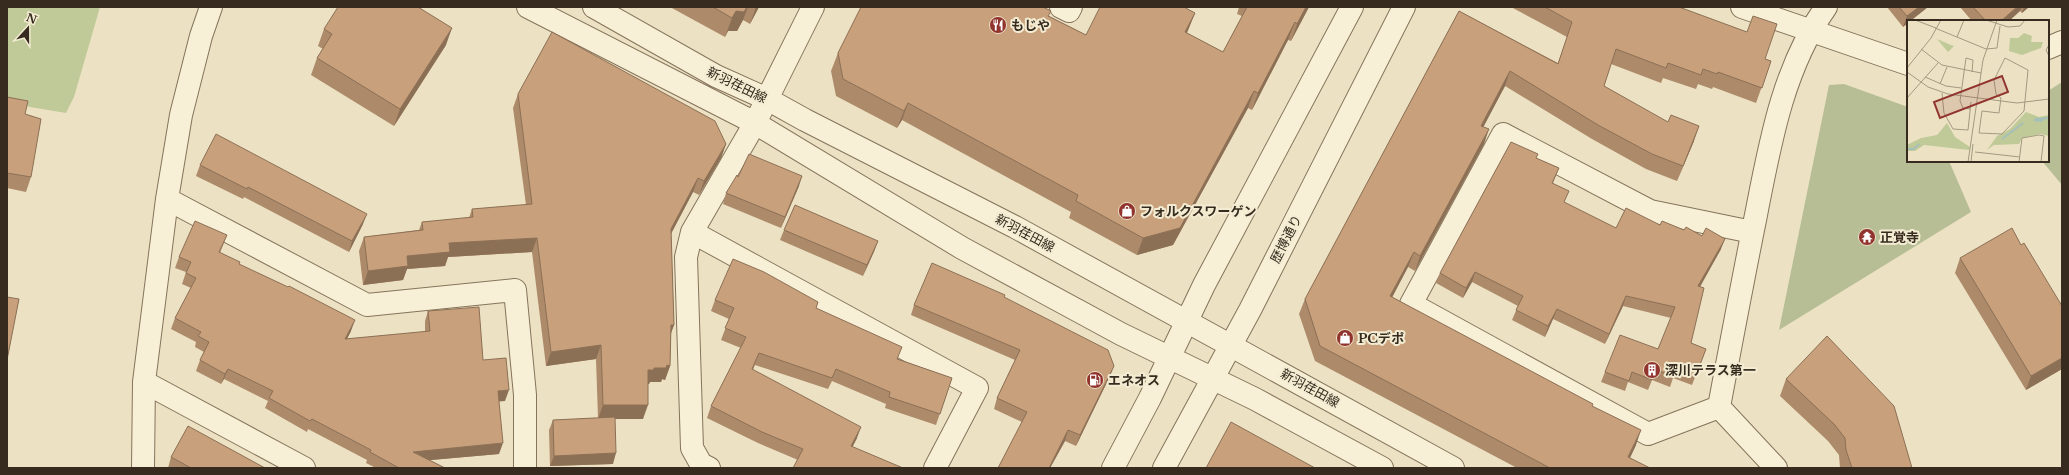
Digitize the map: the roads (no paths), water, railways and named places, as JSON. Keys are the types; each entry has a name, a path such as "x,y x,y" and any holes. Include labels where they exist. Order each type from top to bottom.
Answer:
{"street":[{"path":"143,468 144,382 167,199 181,114 201,36 211,7"},
{"name":"新羽荏田線","path":"528,7 755,122 962,248 1169,358 1255,399 1382,468"},
{"name":"新羽荏田線","path":"594,7 716,76 767,99 1016,228 1452,468"},
{"path":"709,468 701,464 692,448 686,257 692,232 755,122 813,7"},
{"path":"1061,7 1069,11 1072,7"},
{"path":"1113,468 1204,285 1352,7"},
{"name":"歴博通り","path":"1164,468 1231,345 1404,7"},
{"path":"1742,7 1907,64"},
{"path":"1719,407 1752,232 1778,108 1810,31 1826,7"},
{"path":"2049,48 2062,42"},
{"path":"1719,407 1648,434 1411,304 1503,134 1650,211 1752,232"},
{"path":"167,199 367,305 515,290 525,395 525,468"},
{"path":"692,232 977,388 935,468"},
{"path":"144,382 304,468"},
{"path":"1719,407 1776,468"}],"place":[{"name":"もじや","path":"998,25"},
{"name":"フォルクスワーゲン","path":"1127,211"},
{"name":"正覚寺","path":"1867,237"},
{"name":"PCデポ","path":"1345,338"},
{"name":"深川テラス第一","path":"1652,370"},
{"name":"エネオス","path":"1095,380"}]}
